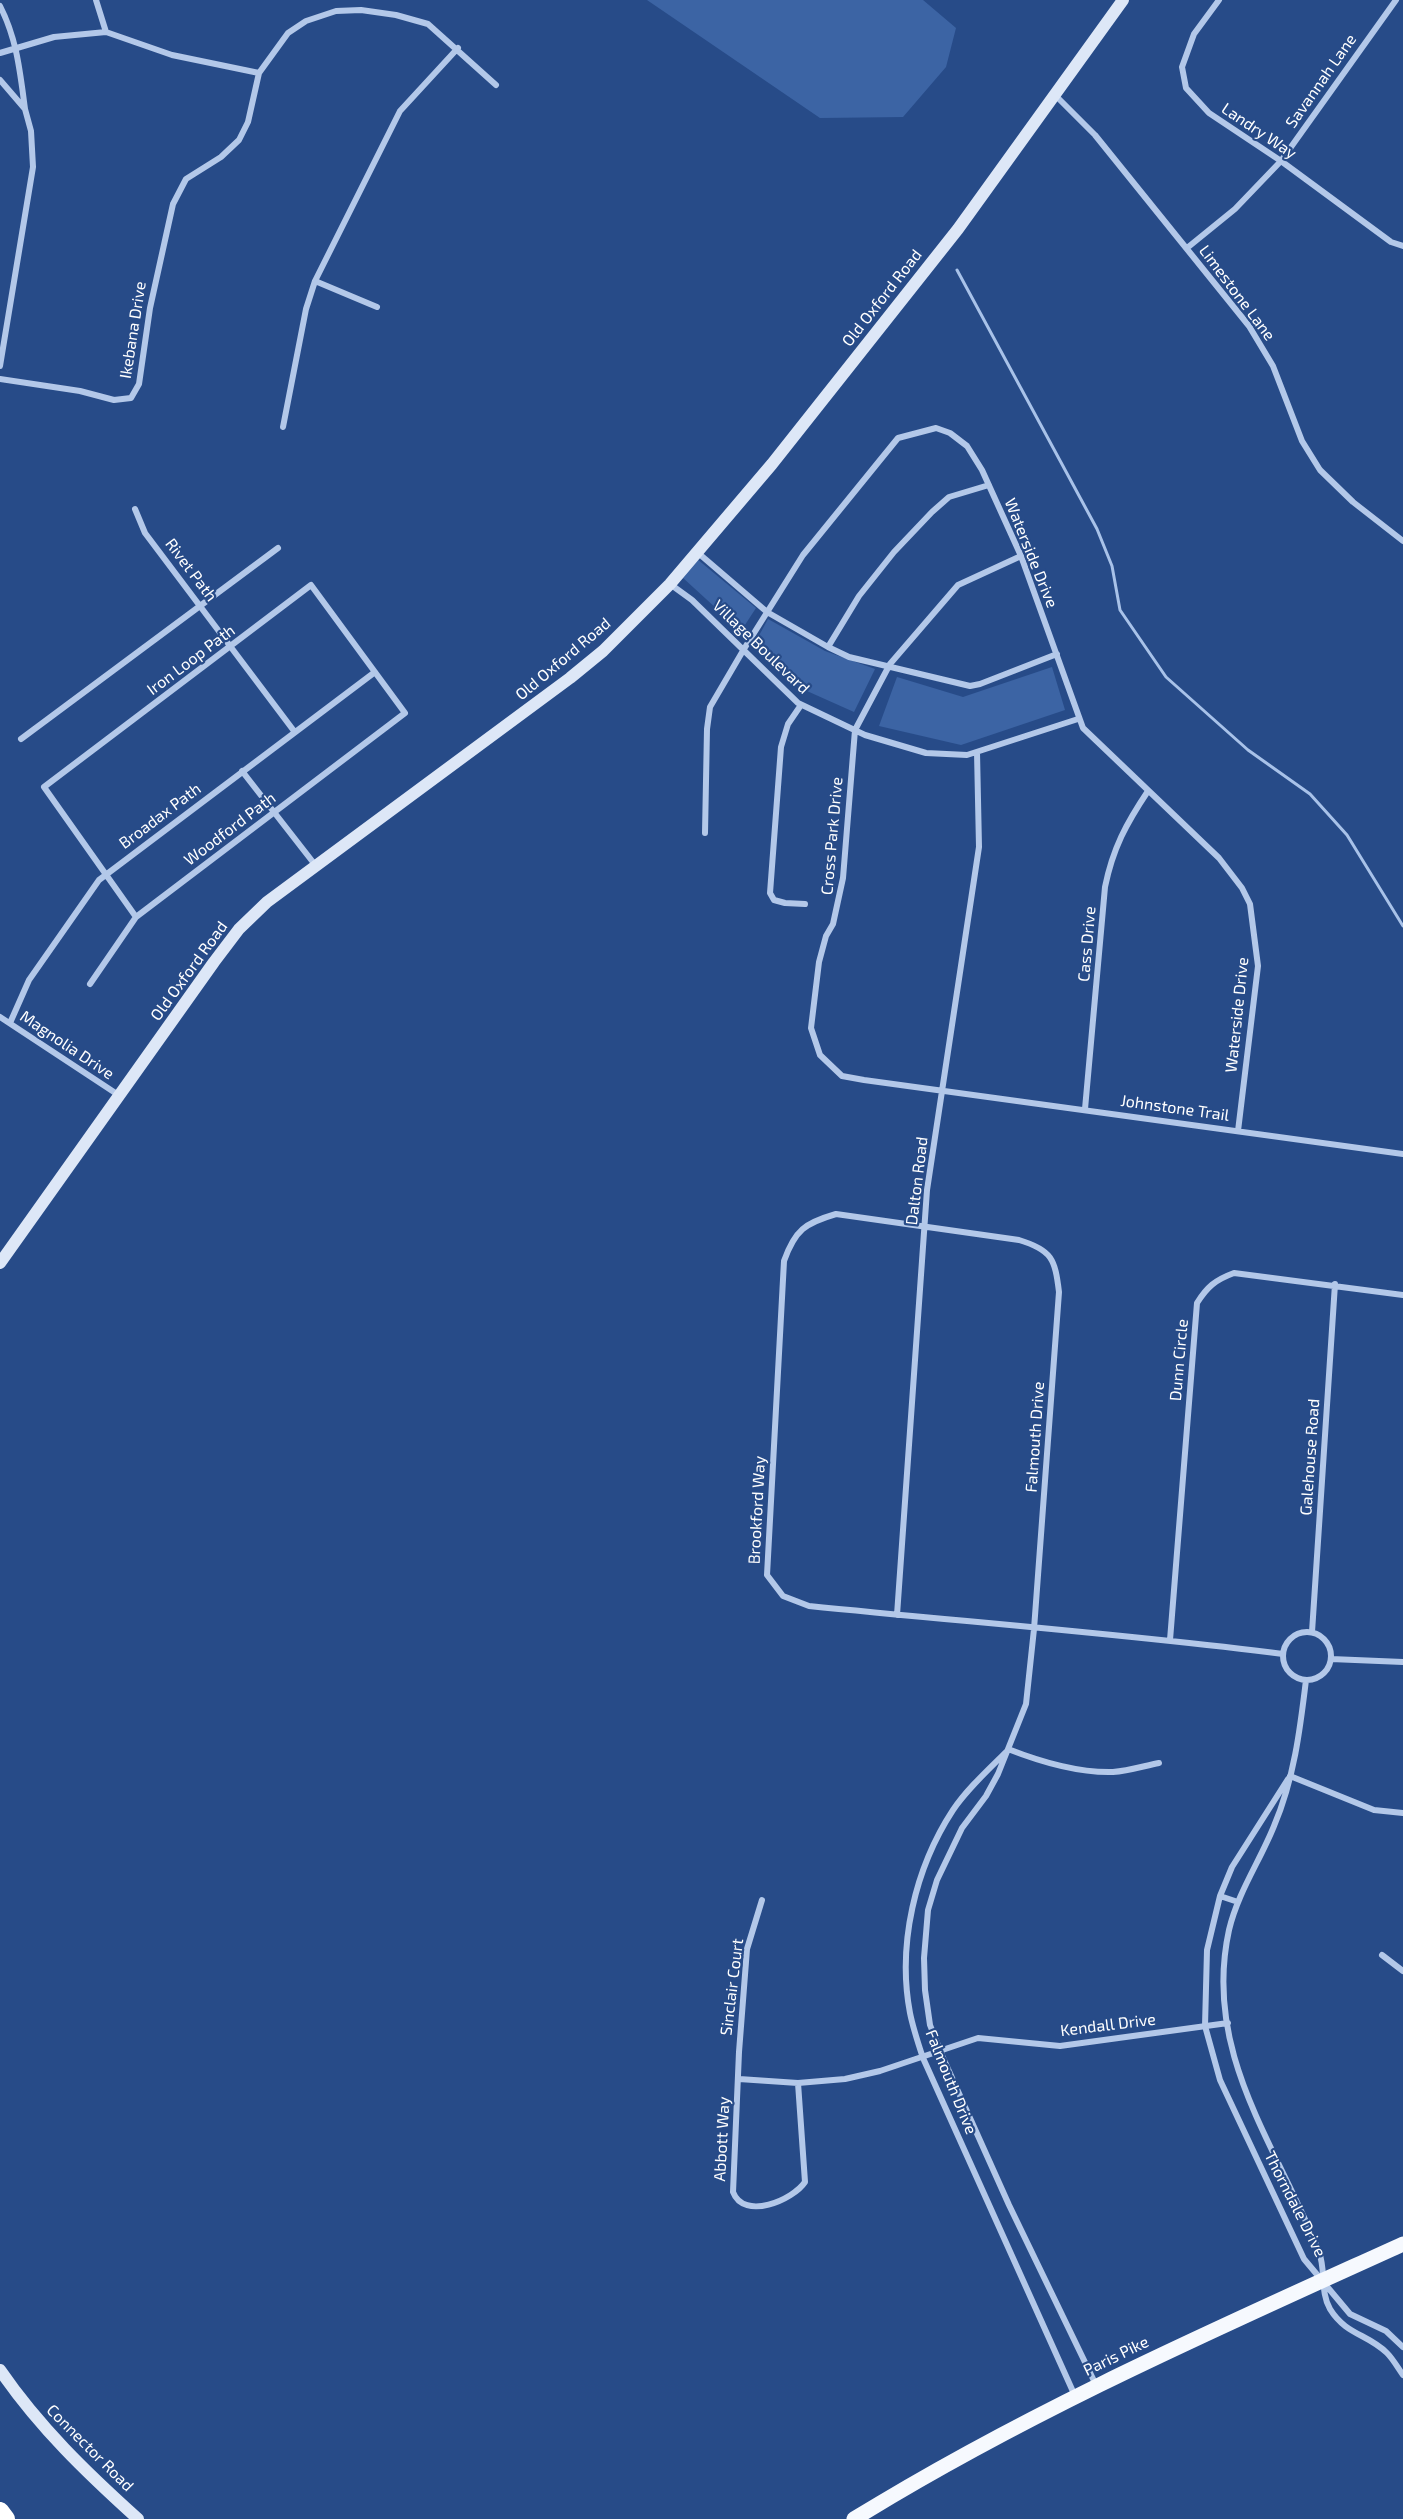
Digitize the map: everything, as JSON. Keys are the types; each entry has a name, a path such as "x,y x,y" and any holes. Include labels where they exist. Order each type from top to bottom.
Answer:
{"highway":[{"path":"0,2511 6,2519"}],"main road":[{"name":"Paris Pike","path":"854,2519 940,2467 1096,2385 1403,2244"}],"street":[{"path":"96,0 106,32"},
{"name":"Old Oxford Road","path":"0,1263 239,929 267,902 365,828 397,808 586,665 670,584 772,464 958,229 1123,0"},
{"name":"Landry Way","path":"1219,0 1194,34 1182,67 1186,88 1209,113 1281,161 1391,242 1403,246"},
{"name":"Savannah Lane","path":"1186,248 1235,209 1281,161 1396,0"},
{"path":"0,6 10,26 16,49 25,109 31,131 33,167 0,366"},
{"path":"0,53 54,37 106,32 172,55 259,73 288,33 306,21 336,11 361,10 396,15 428,24 458,48 495,85"},
{"path":"284,427 306,309 315,281 400,111 458,48"},
{"name":"Ikebana Drive","path":"0,379 80,391 114,400 130,398 139,384 150,308 173,204 186,179 221,157 239,140 248,122 259,73"},
{"path":"0,80 25,109"},
{"name":"Limestone Lane","path":"1055,95 1095,135 1249,326 1273,366 1302,441 1320,470 1353,502 1403,541"},
{"path":"315,281 377,307"},
{"name":"Waterside Drive","path":"705,833 706,729 710,707 744,649 803,555 898,438 936,428 950,433 967,446 989,485 1021,556 1078,719 1092,738 1219,858 1242,888 1250,904 1258,966 1238,1131"},
{"path":"828,647 859,596 932,512 949,497 989,485"},
{"name":"Rivet Path","path":"135,509 145,533 294,731"},
{"path":"21,739 278,548"},
{"name":"Village Boulevard","path":"696,552 767,612 849,657 970,686 1057,654"},
{"name":"Cross Park Drive","path":"943,1089 842,1076 820,1055 811,1028 819,962 826,936 833,924 842,886 855,730 888,667 958,585 1021,556"},
{"name":"Village Boulevard","path":"670,584 692,600 801,705 855,730 926,753 948,756 976,752 1078,719"},
{"name":"Iron Loop Path","path":"105,874 44,787 311,585 405,713"},
{"name":"Broadax Path","path":"10,1023 20,997 51,945 93,886 105,874 375,672"},
{"path":"801,705 788,724 781,747 771,893 774,900 805,904"},
{"name":"Woodford Path","path":"90,984 136,917 405,713"},
{"name":"Dalton Road","path":"897,1615 927,1190 979,847 976,752"},
{"path":"242,771 316,866"},
{"name":"Cass Drive","path":"1085,1109 1105,887 1111,857 1121,833 1148,790"},
{"path":"105,874 136,917"},
{"name":"Magnolia Drive","path":"0,1017 120,1096"},
{"name":"Johnstone Trail","path":"943,1089 1403,1154"},
{"name":"Brookford Way","path":"925,1226 836,1214 814,1220 799,1230 791,1241 784,1261 767,1575 783,1596 809,1606 1034,1629 1170,1640 1283,1654"},
{"name":"Falmouth Drive","path":"925,1226 1019,1240 1042,1247 1056,1267 1059,1292 1034,1629 1026,1704 986,1796 962,1827 938,1880 928,1910 924,1958 925,1990 930,2025 940,2049 1009,2205 1096,2385"},
{"name":"Dunn Circle","path":"1170,1640 1197,1304 1214,1280 1234,1273 1335,1284 1403,1295"},
{"name":"Galehouse Road","path":"1312,1632 1335,1284"},
{"path":"1312,1632 1327,1642 1331,1659 1326,1670 1317,1678 1306,1680 1292,1674 1286,1668 1283,1654 1288,1641 1299,1633 1312,1632"},
{"path":"1331,1659 1403,1662"},
{"name":"Thorndale Drive","path":"1306,1680 1299,1743 1290,1776 1273,1829 1238,1902 1229,1931 1223,1991 1235,2067 1276,2163 1320,2254 1322,2280"},
{"path":"1008,1749 1044,1762 1113,1772 1159,1763"},
{"name":"Falmouth Drive","path":"1008,1749 955,1808 932,1846 920,1879 910,1922 907,1975 910,2013 923,2058 1075,2396"},
{"path":"1290,1776 1374,1810 1403,1813"},
{"name":"Thorndale Drive","path":"1290,1776 1232,1867 1220,1896 1207,1950 1205,2026 1220,2080 1300,2251 1322,2280"},
{"path":"1220,1896 1238,1902"},
{"name":"Sinclair Court","path":"739,2079 747,1949 762,1900"},
{"path":"1382,1955 1403,1971"},
{"name":"Kendall Drive","path":"739,2079 798,2083 845,2079 923,2058 940,2049 978,2038 1060,2046 1228,2023"},
{"name":"Abbott Way","path":"739,2079 733,2192 737,2202 750,2207 767,2205 790,2196 800,2191 806,2182 798,2083"},
{"path":"1322,2280 1350,2314 1386,2331 1403,2347"},
{"path":"1322,2280 1328,2307 1338,2322 1387,2353 1402,2370"},
{"name":"Connector Road","path":"0,2370 27,2408 62,2448 138,2519"}],"shaded area":[{"path":"647,0 923,0 956,28 946,67 903,117 820,118"},
{"path":"697,559 756,608 741,631 682,577"},
{"path":"768,619 825,651 875,669 854,712 798,687 755,643"},
{"path":"1052,667 1065,710 961,745 879,726 897,677 963,697"}],"waterway":[{"path":"957,270 1097,529 1112,566 1120,610 1166,677 1248,750 1310,794 1347,835 1403,926"}]}
